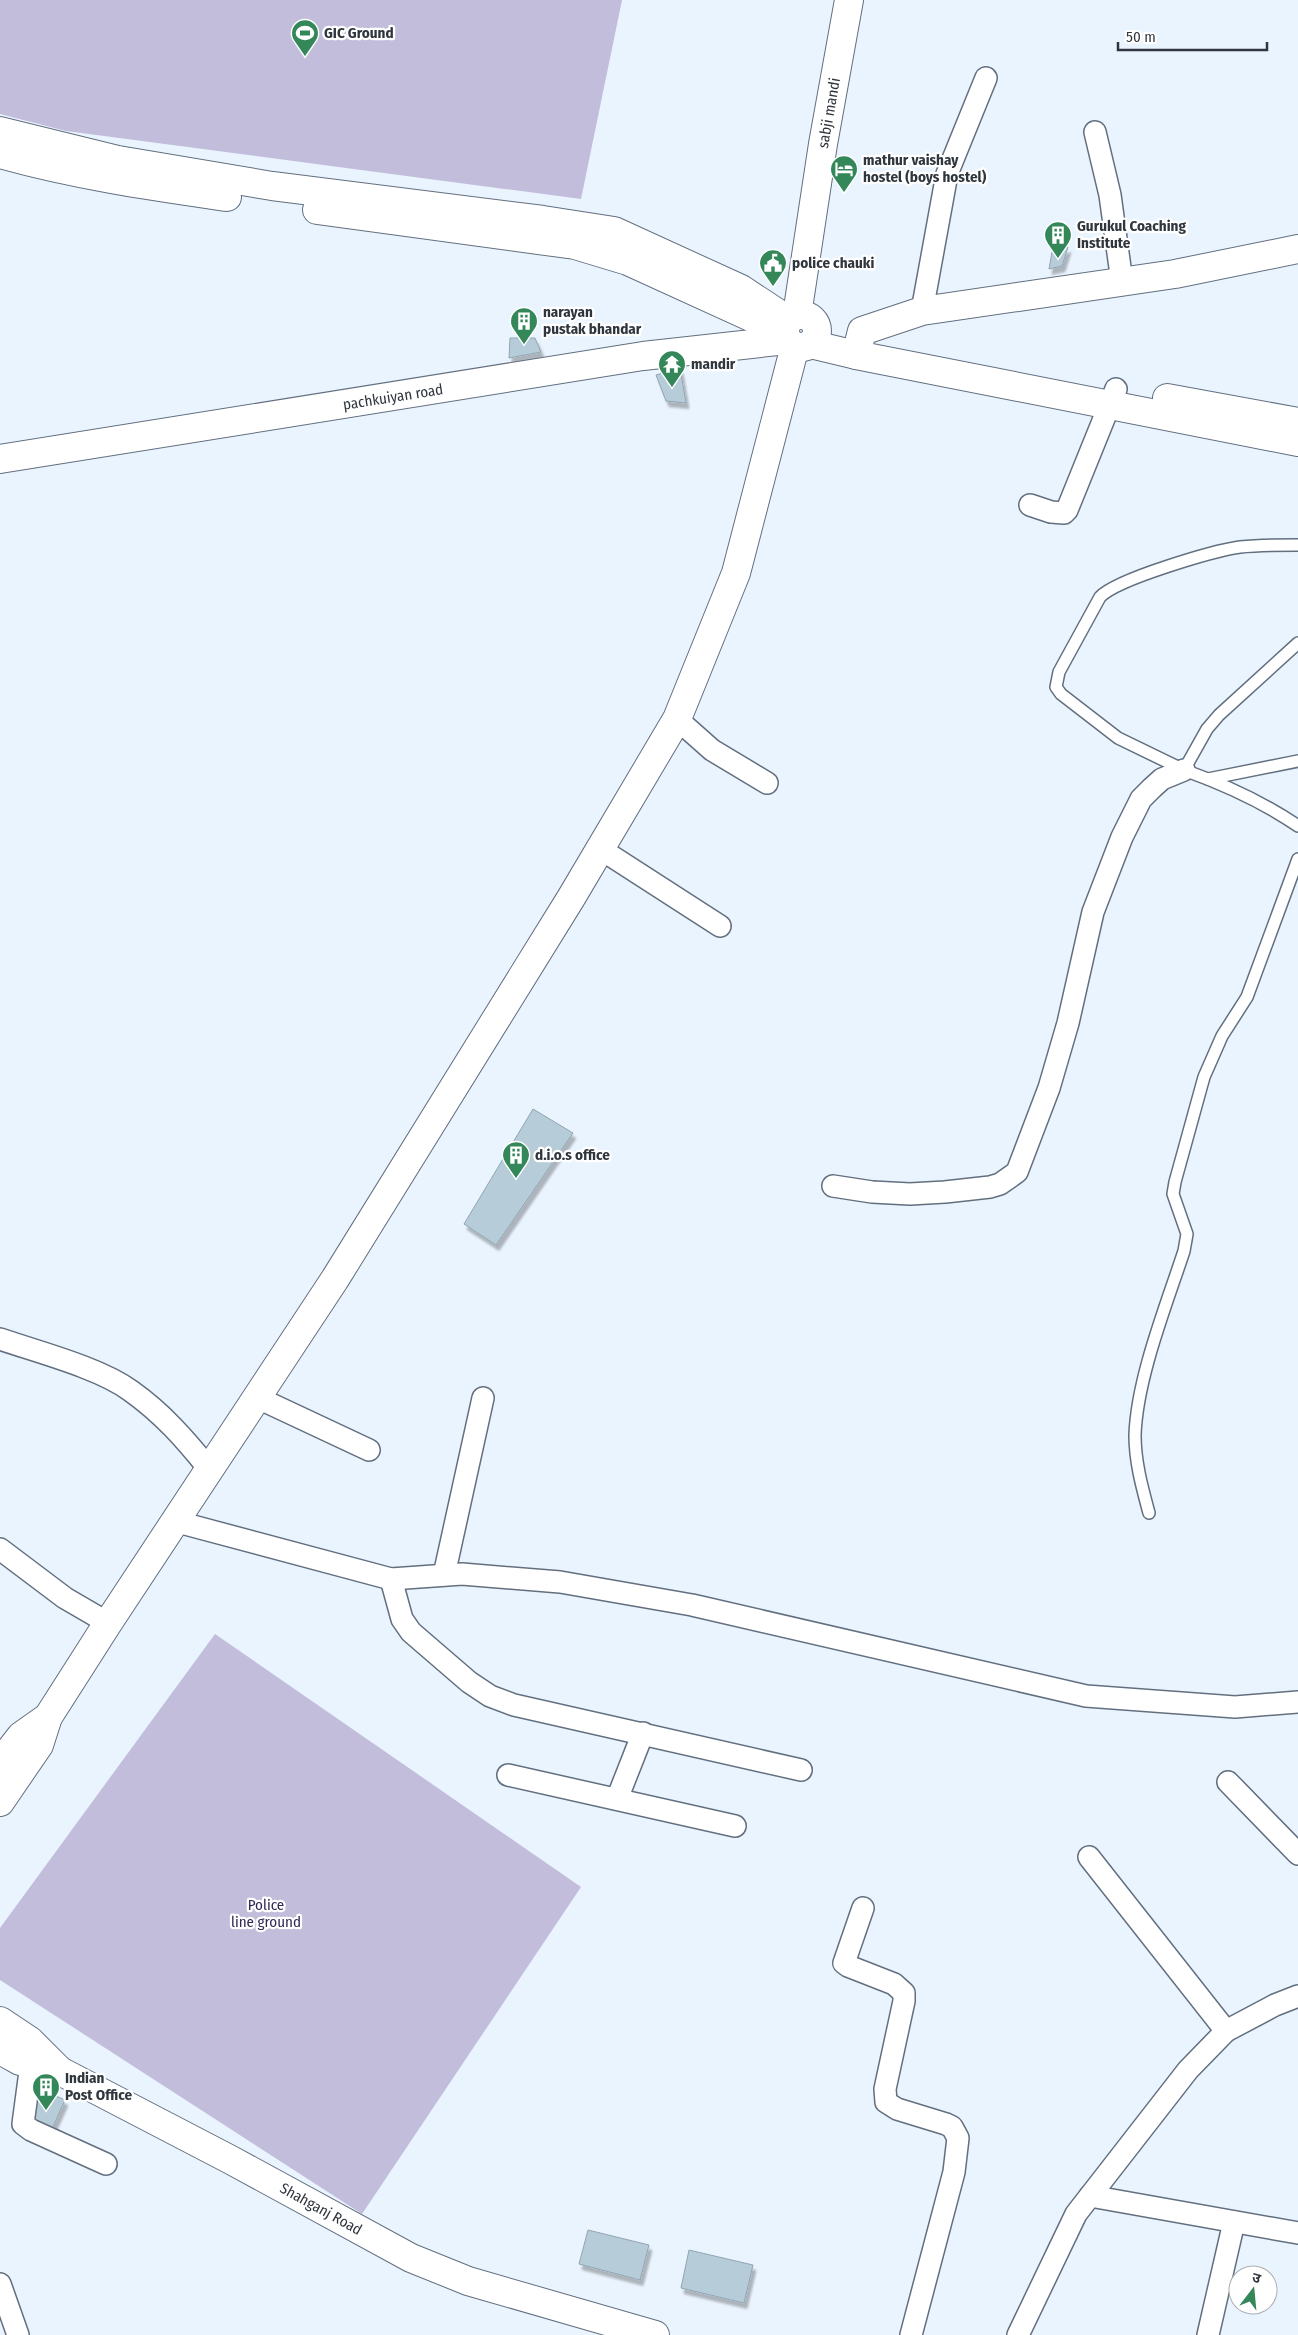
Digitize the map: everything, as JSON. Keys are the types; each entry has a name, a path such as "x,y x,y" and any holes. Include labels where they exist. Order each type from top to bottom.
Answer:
{"main road":[{"name":"sabji mandi","path":"48,1717 174,1521 335,1279 571,898 677,719 736,572 797,334 823,144 849,0"},
{"path":"0,131 140,184 402,212 575,245 612,243 628,261 797,334 857,348 945,354 1113,398 1298,442"},
{"path":"0,154 36,164 84,162"},
{"path":"857,348 862,331 922,311 1175,274 1298,248"},
{"name":"pachkuiyan road","path":"0,458 643,356 797,334"},
{"path":"1113,398 1298,422"},
{"path":"0,1763 21,1736 48,1717"},
{"path":"0,1802 39,1745 48,1717"},
{"path":"0,2021 30,2041 60,2071"},
{"name":"Shahganj Road","path":"0,2050 20,2062 60,2071 231,2160 410,2258 468,2281 655,2335"}],"street":[{"path":"922,311 947,174 986,78"},
{"path":"1095,132 1110,196 1122,282"},
{"path":"1030,505 1061,513 1067,510 1113,398"},
{"path":"677,719 712,750 767,783"},
{"path":"833,1186 872,1192 910,1194 945,1192 990,1187 1000,1184 1018,1172 1049,1088 1068,1023 1091,920 1122,837 1137,806 1152,788 1162,779 1184,770"},
{"path":"600,848 720,926"},
{"path":"0,1339 105,1376 130,1390 177,1429 209,1469"},
{"path":"256,1397 369,1450"},
{"path":"444,1575 483,1398"},
{"path":"174,1521 391,1579 444,1575 481,1575 560,1582 692,1605 1086,1696 1235,1708 1298,1702"},
{"path":"0,1549 65,1598 108,1623"},
{"path":"391,1579 402,1619 411,1632 469,1682 490,1696 514,1705 801,1770"},
{"path":"617,1799 643,1733"},
{"path":"508,1775 735,1826"},
{"path":"1228,1782 1298,1854"},
{"path":"1089,1857 1226,2031"},
{"path":"863,1908 844,1963 894,1984 904,1993 904,2001 885,2089 886,2102 896,2109 952,2127 958,2138 954,2172 911,2335"},
{"path":"1018,2335 1070,2225 1090,2196 1188,2070 1226,2031 1275,2004 1298,1996"},
{"path":"31,2064 23,2124 31,2130 106,2164"},
{"path":"1090,2196 1298,2233"},
{"path":"1208,2335 1234,2222"},
{"path":"0,2284 11,2330"}],"lane":[{"path":"1298,546 1274,544 1212,554 1124,581 1107,590 1100,597 1059,672 1056,687 1061,694 1125,742 1278,812 1298,826"},
{"path":"1184,770 1206,729 1219,714 1298,643"},
{"path":"1208,779 1298,761"},
{"path":"1149,1513 1138,1474 1135,1435 1141,1389 1184,1251 1187,1234 1173,1194 1175,1182 1204,1077 1222,1036 1247,997 1298,859"}],"green space":[{"name":"GIC Ground","path":"0,0 622,0 581,199 66,131 0,114"},
{"name":"Police line ground","path":"215,1634 581,1887 362,2214 0,1980 0,1928"}],"building":[{"name":"Gurukul Coaching Institute","path":"1068,247 1062,266 1049,269 1052,252"},
{"name":"narayan pustak bhandar","path":"510,338 535,338 541,352 509,358"},
{"name":"mandir","path":"680,368 686,403 666,401 656,375"},
{"name":"d.i.o.s office","path":"533,1109 573,1133 496,1245 464,1224"},
{"name":"Indian Post Office","path":"43,2090 65,2100 51,2131 26,2123"},
{"path":"588,2230 649,2245 640,2280 579,2264"},
{"path":"689,2250 753,2265 744,2303 681,2288"}],"place":[{"name":"GIC Ground","path":"305,57"},
{"name":"mathur vaishay hostel (boys hostel)","path":"844,193"},
{"name":"Gurukul Coaching Institute","path":"1058,259"},
{"name":"police chauki","path":"773,287"},
{"name":"narayan pustak bhandar","path":"524,345"},
{"name":"mandir","path":"672,388"},
{"name":"d.i.o.s office","path":"516,1179"},
{"name":"Indian Post Office","path":"46,2111"}]}
